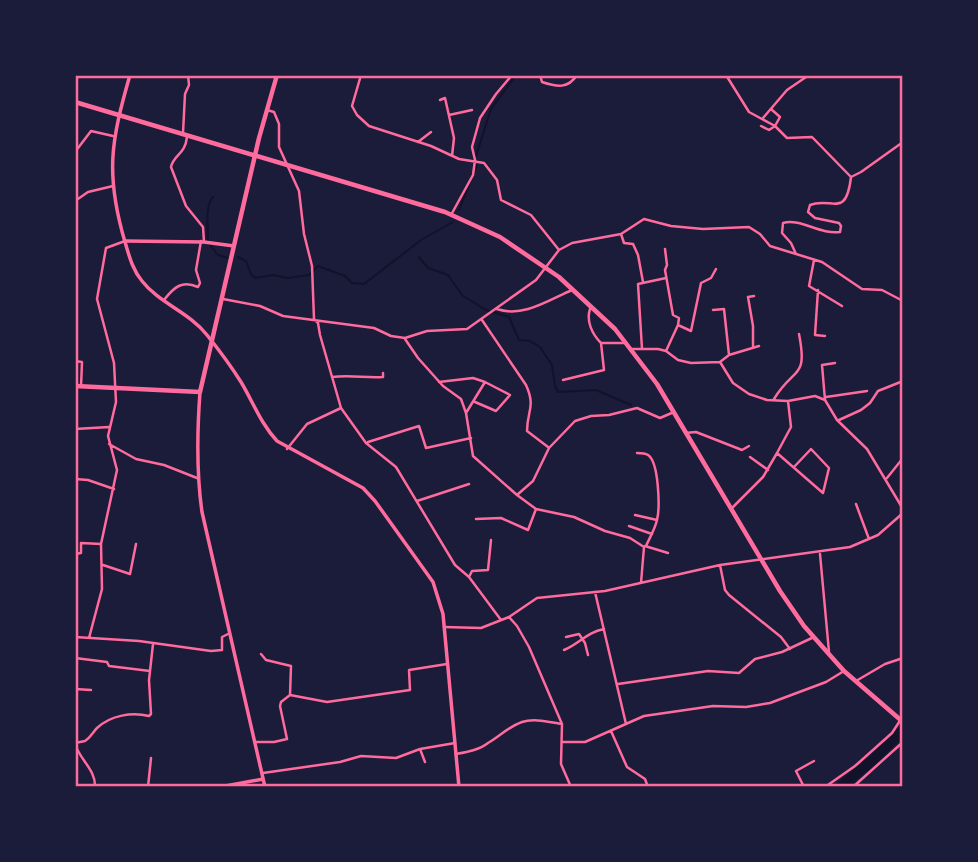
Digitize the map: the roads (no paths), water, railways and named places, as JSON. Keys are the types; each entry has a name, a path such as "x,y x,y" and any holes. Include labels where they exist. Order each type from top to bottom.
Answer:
{"main road":[{"path":"130,75 113,136 111,159 113,186 125,241 136,273 152,291 197,324 213,343 239,380 266,430 287,449 354,482 375,500 433,582 440,601 444,627 459,787"},
{"path":"265,787 202,512 197,478 197,433 200,392 277,75"},
{"path":"75,102 452,215 500,237 547,268 592,306 632,349 657,384 780,591 814,637 844,671 902,720"},
{"path":"125,241 205,242 235,246"},
{"path":"78,386 200,392"},
{"path":"219,787 263,779"}],"street":[{"path":"361,75 352,102 357,115 369,126 464,160 484,163 498,184 501,200 531,215 559,250"},
{"path":"370,75 377,75"},
{"path":"452,215 473,175 475,160 472,147 480,118 512,75"},
{"path":"540,75 542,82 565,86 577,75"},
{"path":"726,75 749,112 775,126 787,138 812,137 850,177"},
{"path":"762,119 787,90 809,75"},
{"path":"163,300 174,287 186,283 198,286 200,283 197,270 205,242 203,227 186,206 171,167 185,149 184,94 189,85 189,76"},
{"path":"440,100 447,98 454,141 452,156"},
{"path":"761,126 769,130 775,126 780,117 771,109"},
{"path":"267,110 274,112 279,124 279,145 299,191 304,234 312,262 314,319 318,323 341,408 366,443 396,467 456,565 469,577 501,620"},
{"path":"449,114 472,110"},
{"path":"75,152 91,131 113,136"},
{"path":"418,142 432,132"},
{"path":"850,177 903,142"},
{"path":"796,254 782,233 783,223 791,222 831,233 840,232 842,226 839,223 815,218 808,212 810,205 817,201 831,206 839,204 845,198 850,177"},
{"path":"75,201 88,192 113,186"},
{"path":"222,299 260,306 283,316 374,328 391,336 405,338 427,331 467,329 536,280 559,250 572,243 621,234 644,219 671,226 703,229 749,227 760,234 770,246 822,262 862,289 883,290 903,300"},
{"path":"621,234 624,243 633,244 643,282"},
{"path":"89,638 102,589 102,544 117,470 109,444 109,428 116,402 113,355 101,316 98,290 106,248 125,241"},
{"path":"665,249 665,270 670,293 668,299 673,315 679,318 666,351"},
{"path":"814,260 809,286 842,306"},
{"path":"678,325 691,331 701,283 711,278 716,269"},
{"path":"642,349 638,284 666,278"},
{"path":"495,310 510,314 520,312 574,289"},
{"path":"818,290 815,335 825,336"},
{"path":"742,297 754,296"},
{"path":"748,297 753,347"},
{"path":"563,380 604,370 601,343 595,337 590,321 592,306"},
{"path":"713,310 724,309 730,355"},
{"path":"482,320 531,396 532,406 527,431 550,448"},
{"path":"773,401 782,385 797,374 802,366 799,334"},
{"path":"405,338 439,382 461,399 473,456 517,495 536,509 574,517 668,553"},
{"path":"601,343 626,343"},
{"path":"632,349 666,351 678,360 691,363 720,362 730,355 759,346"},
{"path":"75,361 82,362 78,386"},
{"path":"720,362 737,386 750,394 773,401 815,396 825,399 867,391"},
{"path":"444,627 481,628 509,617 537,598 595,592 760,558 850,547 878,535 903,511 887,478 867,449 837,420 825,399 822,365 835,363"},
{"path":"332,377 383,377 383,373"},
{"path":"439,382 473,378 510,395 496,411 475,402"},
{"path":"837,420 861,410 878,391 903,380"},
{"path":"466,413 485,382"},
{"path":"731,509 768,470 791,427 788,401"},
{"path":"287,449 307,424 341,408"},
{"path":"517,495 533,481 550,448 565,430 582,418 619,414 637,408 660,418 674,412"},
{"path":"366,443 419,426 426,447 471,439"},
{"path":"75,429 109,428"},
{"path":"685,433 696,432 742,450 750,446"},
{"path":"109,444 136,459 164,465 197,478"},
{"path":"777,453 823,492 829,468 811,449 794,467"},
{"path":"637,453 648,455 652,460 657,476 659,508 652,534 645,546 641,583"},
{"path":"750,457 768,470"},
{"path":"887,478 903,458"},
{"path":"75,480 88,480 114,489"},
{"path":"416,501 469,484"},
{"path":"856,504 869,540"},
{"path":"476,519 501,518 528,530 536,509"},
{"path":"635,514 657,520"},
{"path":"629,526 652,534"},
{"path":"469,577 472,571 488,570 491,540"},
{"path":"75,554 81,553 81,543 102,544"},
{"path":"102,565 130,574 136,544"},
{"path":"820,552 829,655"},
{"path":"720,565 725,590 729,595 781,637 790,649"},
{"path":"595,592 626,723"},
{"path":"509,617 517,626 538,665 562,724 561,764 571,787"},
{"path":"564,650 589,633 604,629"},
{"path":"75,638 220,651 223,647 222,637 229,634"},
{"path":"566,637 579,634 588,655"},
{"path":"618,684 708,671 739,673 755,659 790,649 814,637"},
{"path":"95,787 95,777 82,761 75,743 85,741 97,728 113,719 133,713 149,716 151,714 150,671 153,643"},
{"path":"261,654 266,660 291,666 290,695"},
{"path":"75,658 150,671"},
{"path":"855,681 885,664 903,658"},
{"path":"255,742 287,739 280,706 290,695 327,702 410,690 409,670 447,664"},
{"path":"563,742 585,742 644,716 713,706 746,707 770,703 826,682 844,671"},
{"path":"75,689 91,691"},
{"path":"825,787 855,766 892,733 902,720"},
{"path":"456,754 472,751 489,743 502,731 522,722 562,724"},
{"path":"611,731 628,766 645,779 648,787"},
{"path":"853,787 903,742"},
{"path":"262,773 340,762 361,756 396,758 455,743"},
{"path":"420,750 425,762"},
{"path":"148,787 151,758"},
{"path":"804,787 796,771 814,761"}],"waterway":[{"path":"476,156 491,109 516,75"},
{"path":"459,210 477,165"},
{"path":"208,240 208,211 213,197"},
{"path":"238,257 246,261 255,278 309,275 318,266 345,276 352,283 364,284 421,240 453,222"},
{"path":"210,245 218,255 228,258"},
{"path":"419,257 428,268 448,275 462,295 486,310 509,317 519,340 530,341 540,347 552,365 558,392 596,390 631,405"},
{"path":"840,787 873,760 903,730"}]}
